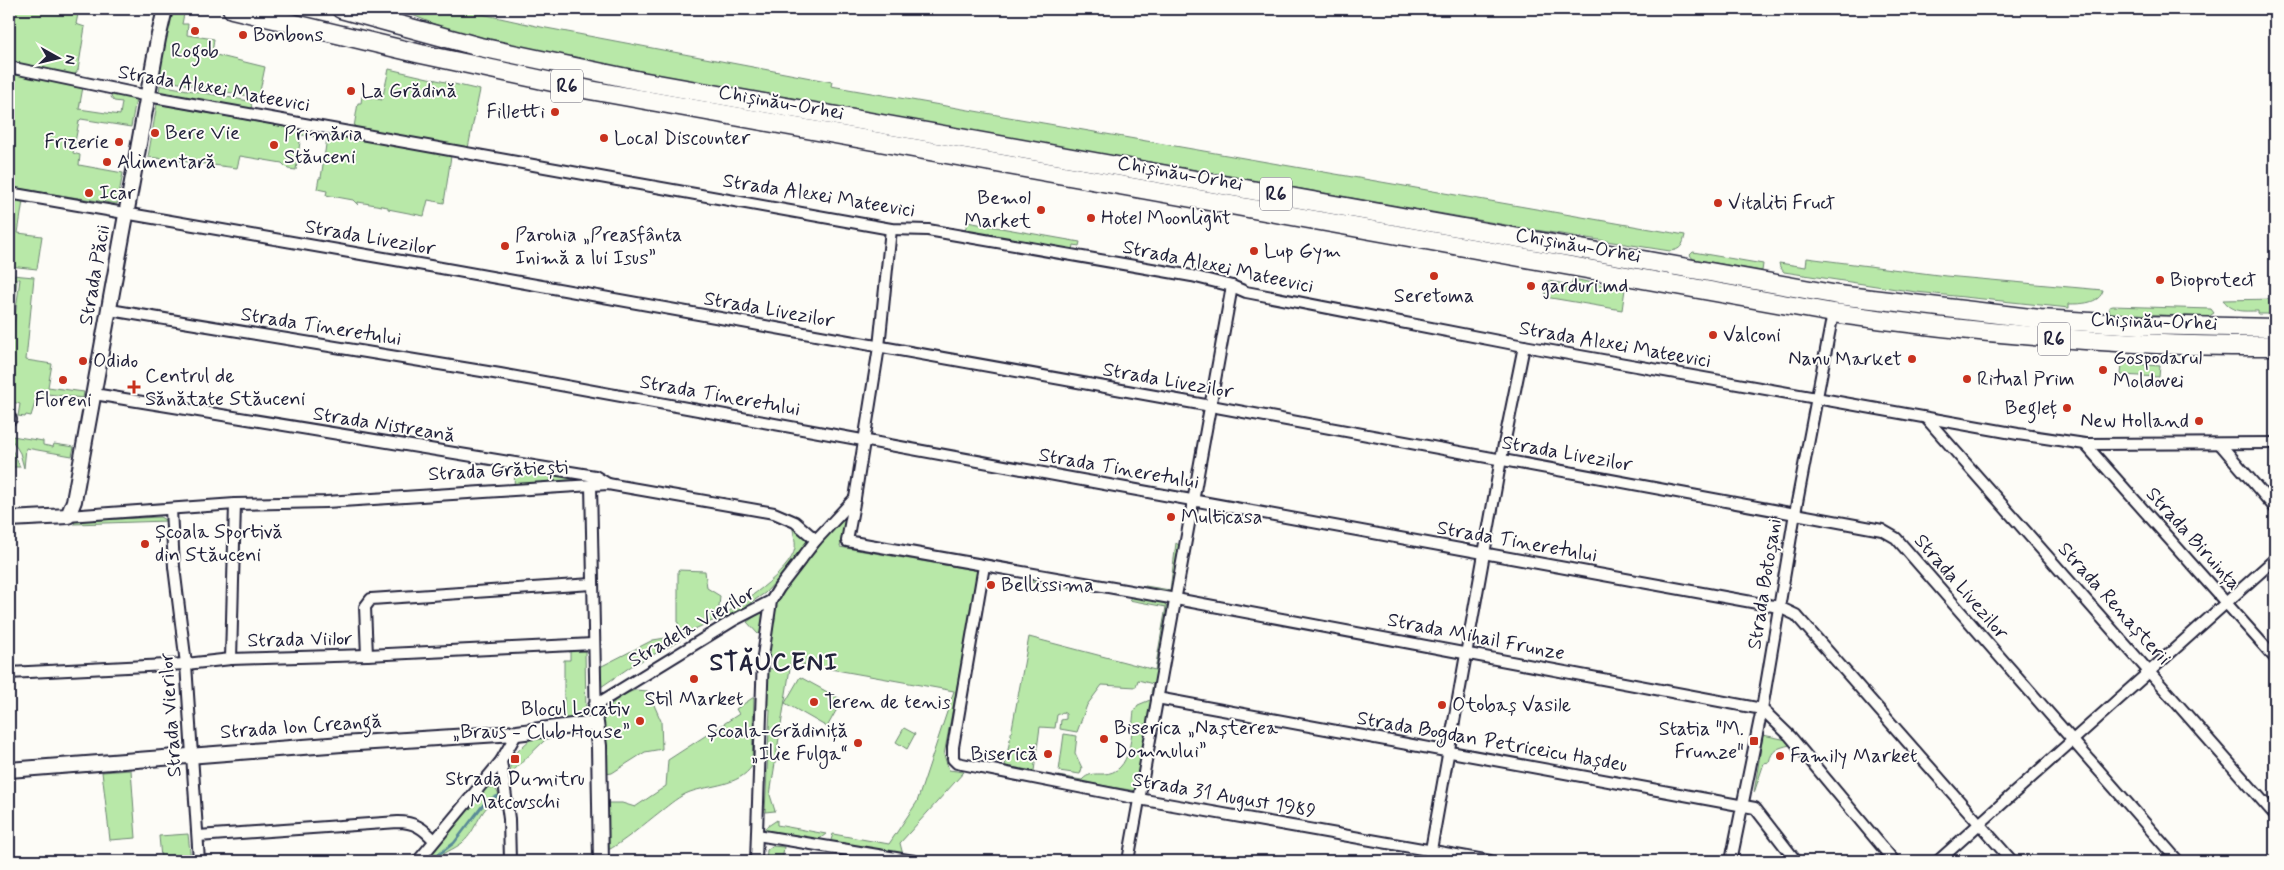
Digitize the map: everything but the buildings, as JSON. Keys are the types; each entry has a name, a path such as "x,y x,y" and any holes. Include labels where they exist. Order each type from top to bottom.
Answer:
{"highway":[{"name":"Chișinău-Orhei","path":"232,9 421,54 590,90 1833,313 1922,326 2024,337 2123,343 2275,346"},
{"name":"Chișinău-Orhei","path":"341,9 480,47 641,80 1838,295 2040,319 2166,326 2275,328"}],"street":[{"path":"152,9 157,17 158,39"},
{"path":"158,39 165,9"},
{"name":"Strada Păcii","path":"68,516 74,501 158,39"},
{"name":"Strada Alexei Mateevici","path":"9,67 148,96 891,228 928,230 1192,276 1232,286 1246,292 1524,346 1926,418 2085,444 2275,443"},
{"name":"Strada Livezilor","path":"9,193 430,266 1211,406 1882,530 1890,533 2178,861"},
{"path":"855,498 879,347 891,228"},
{"path":"1128,861 1232,286"},
{"name":"Strada Tineretului","path":"110,310 500,374 1779,607 1796,615 2012,861"},
{"name":"Strada Botoșani","path":"1731,861 1762,709 1795,513 1833,313"},
{"path":"1429,861 1501,459 1524,346"},
{"name":"Strada Nistreană","path":"94,394 595,476 608,484"},
{"name":"Strada Renașterii","path":"1926,418 2275,814"},
{"name":"Strada Biruința","path":"2085,444 2275,658"},
{"path":"2220,444 2275,508"},
{"name":"Strada Grătiești","path":"9,519 235,504 326,502 608,484 774,513 796,522 816,540"},
{"path":"591,485 594,706 599,746 600,861"},
{"name":"Stradela Vierilor","path":"594,706 734,620 771,601 816,540 855,498"},
{"name":"Strada Mihail Frunze","path":"855,498 847,541 1176,599 1762,709"},
{"path":"231,659 235,504"},
{"name":"Strada Vierilor","path":"171,509 174,567 186,664 199,861"},
{"path":"1938,861 2275,559"},
{"name":"Strada 31 August 1989","path":"984,566 953,747 953,759 963,765 1140,799 1490,861"},
{"path":"368,655 365,607 371,599 592,584"},
{"path":"756,861 762,656 771,601"},
{"name":"Strada Viilor","path":"9,673 186,664 231,659 368,655 593,644"},
{"name":"Strada Bogdan Petriceicu Hașdeu","path":"1157,698 1755,808 1796,861"},
{"path":"1762,709 1790,736 1894,861"},
{"name":"Strada Ion Creangă","path":"9,770 192,755 517,733 596,723"},
{"path":"418,861 434,840 457,816 500,761 517,733"},
{"path":"500,761 508,810 510,861"},
{"path":"198,836 408,822 418,826 434,840"},
{"path":"757,835 914,861"}],"green space":[{"path":"9,9 79,9 76,24 85,27 78,70 73,77 9,63"},
{"path":"179,9 185,9 182,24 188,24 187,35 214,39 212,54 265,67 260,91 264,99 158,79 170,17"},
{"path":"398,9 459,9 541,27 832,82 831,86 1685,235 1681,246 1670,251 1529,229 575,61 451,31"},
{"path":"389,69 480,90 468,148 354,127 358,103 361,103 362,96 382,100"},
{"path":"9,72 83,87 79,109 120,115 122,102 114,101 111,97 112,93 136,99 131,127 81,119 73,153 80,155 79,165 123,173 117,204 9,187"},
{"path":"160,85 249,101 252,109 249,111 159,93"},
{"path":"157,104 451,156 444,203 428,200 424,216 358,202 358,205 353,200 326,195 327,191 317,189 319,178 321,178 327,138 301,135 296,170 288,169 282,163 240,156 237,168 148,157"},
{"path":"9,198 23,201 18,233 42,236 37,269 9,266"},
{"path":"967,222 1080,242 1079,246 1074,245 1073,250 965,232"},
{"path":"1693,252 1763,264 1762,271 1693,259 1690,255"},
{"path":"1807,258 1946,276 2103,290 2101,295 2094,301 2069,304 2069,308 1916,292 1784,272 1780,267 1779,263 1806,267"},
{"path":"12,275 34,277 26,360 52,364 48,387 84,392 83,398 38,393 31,416 26,415 25,417 18,416 20,404 9,401 9,340 12,340 20,279 12,278"},
{"path":"9,279 17,280 10,339 9,339"},
{"path":"1573,279 1625,289 1622,310 1545,297 1548,281 1571,285"},
{"path":"2275,299 2275,314 2258,314 2258,311 2235,309 2223,300"},
{"path":"2109,307 2211,309 2214,313 2208,317 2111,313"},
{"path":"2122,363 2160,366 2159,377 2121,375"},
{"path":"12,436 43,441 43,445 53,447 54,444 74,447 72,456 26,448 24,468 20,453 12,440"},
{"path":"9,443 20,467 13,467 13,489 9,489"},
{"path":"515,469 594,479 597,482 514,487"},
{"path":"849,509 840,547 979,571 944,755 949,770 964,772 900,843 903,855 830,843 833,834 889,844 917,802 954,691 791,662 770,795 775,811 765,812 770,709 766,709 768,669 775,668 776,660 768,657 777,603 787,585"},
{"path":"160,517 167,521 74,524 75,521"},
{"path":"792,524 804,534 807,543 765,593 717,626 717,619 679,636 680,641 633,665 601,687 598,668 653,640 678,636 678,570 705,571 707,588 720,596 718,618 762,588 784,567 795,548"},
{"path":"1176,543 1180,546 1172,590 1169,593 1145,590 1145,586 1170,590"},
{"path":"1028,577 1075,586 1077,588 1076,590 1025,581"},
{"path":"1132,596 1164,602 1168,609 1155,690 1151,693 1153,684 1138,680 1136,687 1102,685 1087,705 1077,732 1060,729 1061,720 1066,719 1066,714 1063,712 1057,715 1055,728 1040,727 1034,771 1005,766 1029,637 1155,670 1166,607 1129,600"},
{"path":"763,611 761,633 758,634 747,622"},
{"path":"570,650 585,650 586,715 564,722 564,660 570,660"},
{"name":"Teren de tenis","path":"800,677 842,700 827,727 785,703"},
{"path":"635,690 648,691 661,721 662,749 645,752 612,773 606,774 605,732 602,722 607,710 614,702 623,695"},
{"path":"754,697 752,766 746,773 740,778 724,784 690,792 682,796 627,838 605,852 606,803 622,803 635,807 666,786 668,760 739,714 736,709"},
{"path":"1150,700 1152,703 1136,791 1058,778 1058,776 1082,780 1089,775 1113,772 1120,767 1129,750 1134,711 1138,705"},
{"path":"904,728 915,734 907,749 896,742"},
{"path":"1064,734 1077,736 1075,753 1082,768 1080,774 1059,771"},
{"path":"553,735 553,738 546,739 511,773 510,768 513,758 524,745 532,738"},
{"path":"1763,735 1787,740 1790,745 1776,750 1769,762 1764,763 1754,793"},
{"path":"131,770 136,838 110,840 102,772"},
{"path":"487,787 495,788 501,798 488,806 462,843 442,855 436,861 428,861 427,857"},
{"path":"777,820 777,825 826,834 818,840 765,832 765,828"},
{"path":"188,834 191,861 170,861 170,857 161,858 159,836"},
{"path":"772,846 784,847 782,861 766,861 767,850"}],"waterway":[{"path":"430,861 454,843 486,801 498,796"}],"place":[{"name":"Rogob","path":"195,31"},
{"name":"Bonbons","path":"243,35"},
{"name":"La Grădină","path":"351,91"},
{"name":"Filletti","path":"555,112"},
{"name":"Bere Vie","path":"155,133"},
{"name":"Local Discounter","path":"604,138"},
{"name":"Frizerie","path":"119,142"},
{"name":"Primăria Stăuceni","path":"274,145"},
{"name":"Alimentară","path":"107,162"},
{"name":"Icar","path":"89,193"},
{"name":"Vitaliti Fruct","path":"1718,203"},
{"name":"Bemol Market","path":"1041,210"},
{"name":"Hotel Moonlight","path":"1091,218"},
{"name":"Parohia „Preasfânta Inimă a lui Isus”","path":"505,246"},
{"name":"Lup Gym","path":"1254,251"},
{"name":"Seretoma","path":"1434,276"},
{"name":"Bioprotect","path":"2160,280"},
{"name":"garduri.md","path":"1531,286"},
{"name":"Valconi","path":"1713,335"},
{"name":"Nanu Market","path":"1912,359"},
{"name":"Odido","path":"83,361"},
{"name":"Gospodarul Moldovei","path":"2103,370"},
{"name":"Ritual Prim","path":"1967,379"},
{"name":"Floreni","path":"63,380"},
{"name":"Centrul de Sănătate Stăuceni","path":"134,387"},
{"name":"Begleț","path":"2067,408"},
{"name":"New Holland","path":"2199,421"},
{"name":"Multicasa","path":"1171,517"},
{"name":"Școala Sportivă din Stăuceni","path":"145,544"},
{"name":"Bellissima","path":"991,585"},
{"name":"Stil Market","path":"694,679"},
{"name":"Teren de tenis","path":"814,702"},
{"name":"Otobaș Vasile","path":"1442,705"},
{"name":"Blocul Locativ „Braus - Club House”","path":"640,721"},
{"name":"Biserica „Nașterea Domnului”","path":"1104,739"},
{"name":"Statia \"M. Frunze\"","path":"1754,741"},
{"name":"Școala-Grădiniță „Ilie Fulga“","path":"858,743"},
{"name":"Biserică","path":"1048,754"},
{"name":"Family Market","path":"1780,756"},
{"name":"Strada Dumitru Matcovschi","path":"515,759"}],"district":[{"name":"STĂUCENI","path":"774,663"}]}
